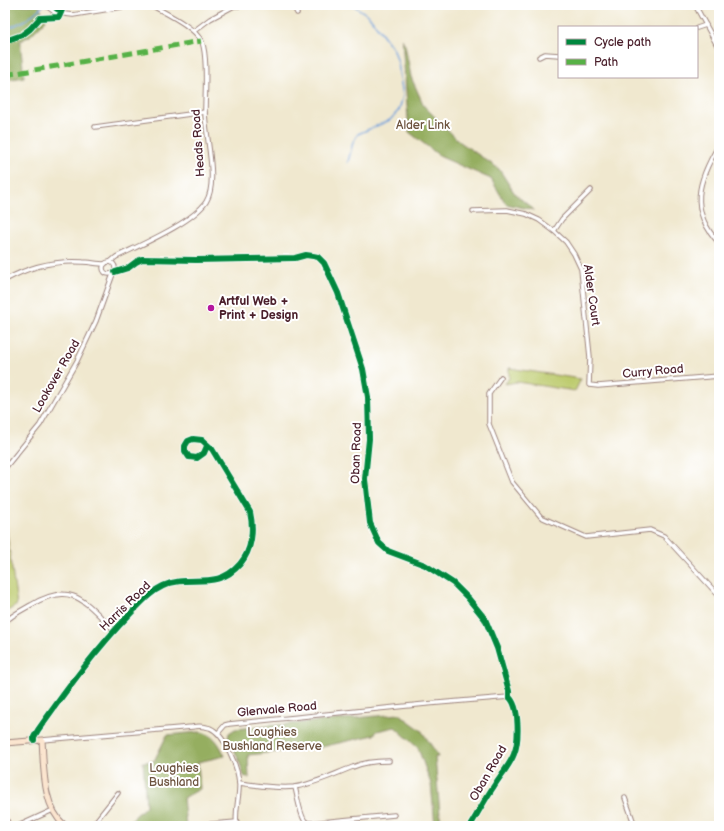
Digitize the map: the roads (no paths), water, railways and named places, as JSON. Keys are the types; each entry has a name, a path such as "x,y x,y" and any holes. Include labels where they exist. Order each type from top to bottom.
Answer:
{"street":[{"path":"45,5 52,11 61,14 73,15 134,5"},
{"path":"148,5 158,9 194,31 210,19 234,6 262,5"},
{"path":"293,5 298,13"},
{"path":"695,5 719,49"},
{"path":"698,28 706,25"},
{"name":"Heads Road","path":"110,262 116,257 183,222 200,209 207,201 211,183 205,112 206,97 204,53 201,41 194,31"},
{"path":"539,56 546,54 558,55"},
{"path":"95,127 205,112"},
{"path":"719,146 703,175 700,185 699,201 701,213 706,226 719,243"},
{"path":"554,231 562,219 591,190"},
{"name":"Alder Court","path":"473,211 507,210 520,212 539,220 566,242 581,269 590,357 589,385"},
{"name":"Oban Road","path":"114,270 125,270 142,259 196,260 295,258 306,255 318,258 324,263 338,292 363,369 368,397 369,432 365,479 370,523 379,543 388,551 425,564 453,583 468,598 485,619 497,648 510,691 509,698 512,701 516,715 517,744 514,755 489,793 470,826"},
{"path":"114,270 116,257"},
{"path":"5,280 34,266 42,264 77,262 105,264 110,262 114,270"},
{"path":"94,264 103,268 104,272 107,274 114,270"},
{"path":"103,268 105,264"},
{"name":"Lookover Road","path":"5,468 40,425 77,361 96,320 114,270"},
{"name":"Lookover Road","path":"107,274 108,285"},
{"name":"Curry Road","path":"589,385 598,386 719,376"},
{"path":"501,377 489,394 489,424 512,482 541,516 586,537 650,530 664,536 719,596"},
{"path":"193,439 202,440 207,446 204,453 197,458 189,457 185,451 185,446 188,441 193,439"},
{"name":"Harris Road","path":"34,740 38,730 83,667 114,630 153,592 165,585 179,581 207,581 229,574 240,564 248,551 252,537 250,512 215,453 207,446"},
{"path":"5,622 21,610 47,596 58,593 74,596 86,603 114,630"},
{"name":"Glenvale Road","path":"218,733 229,724 426,704 484,700 500,697 509,698"},
{"path":"5,743 201,726 210,728 218,733 231,755 239,783 237,824 199,825"},
{"path":"42,740 47,795 53,810 65,826"},
{"path":"239,783 275,787 295,787 317,781 354,766 389,761"},
{"path":"295,787 303,816 305,821 308,823 394,815"},
{"path":"92,826 118,793"},
{"path":"625,798 635,826"},
{"path":"18,826 53,810"},
{"path":"5,815 9,826"}],"waterway":[{"path":"5,30 26,20 44,5"},
{"path":"348,162 353,142 358,134 390,120 399,110 403,96 398,63 394,50 369,16 353,5"}],"place":[{"name":"Artful Web + Print + Design","path":"211,308"}],"park label":[{"name":"Alder Link","path":"423,125"},
{"name":"Loughies Bushland Reserve","path":"272,739"},
{"name":"Loughies Bushland","path":"174,775"}]}
